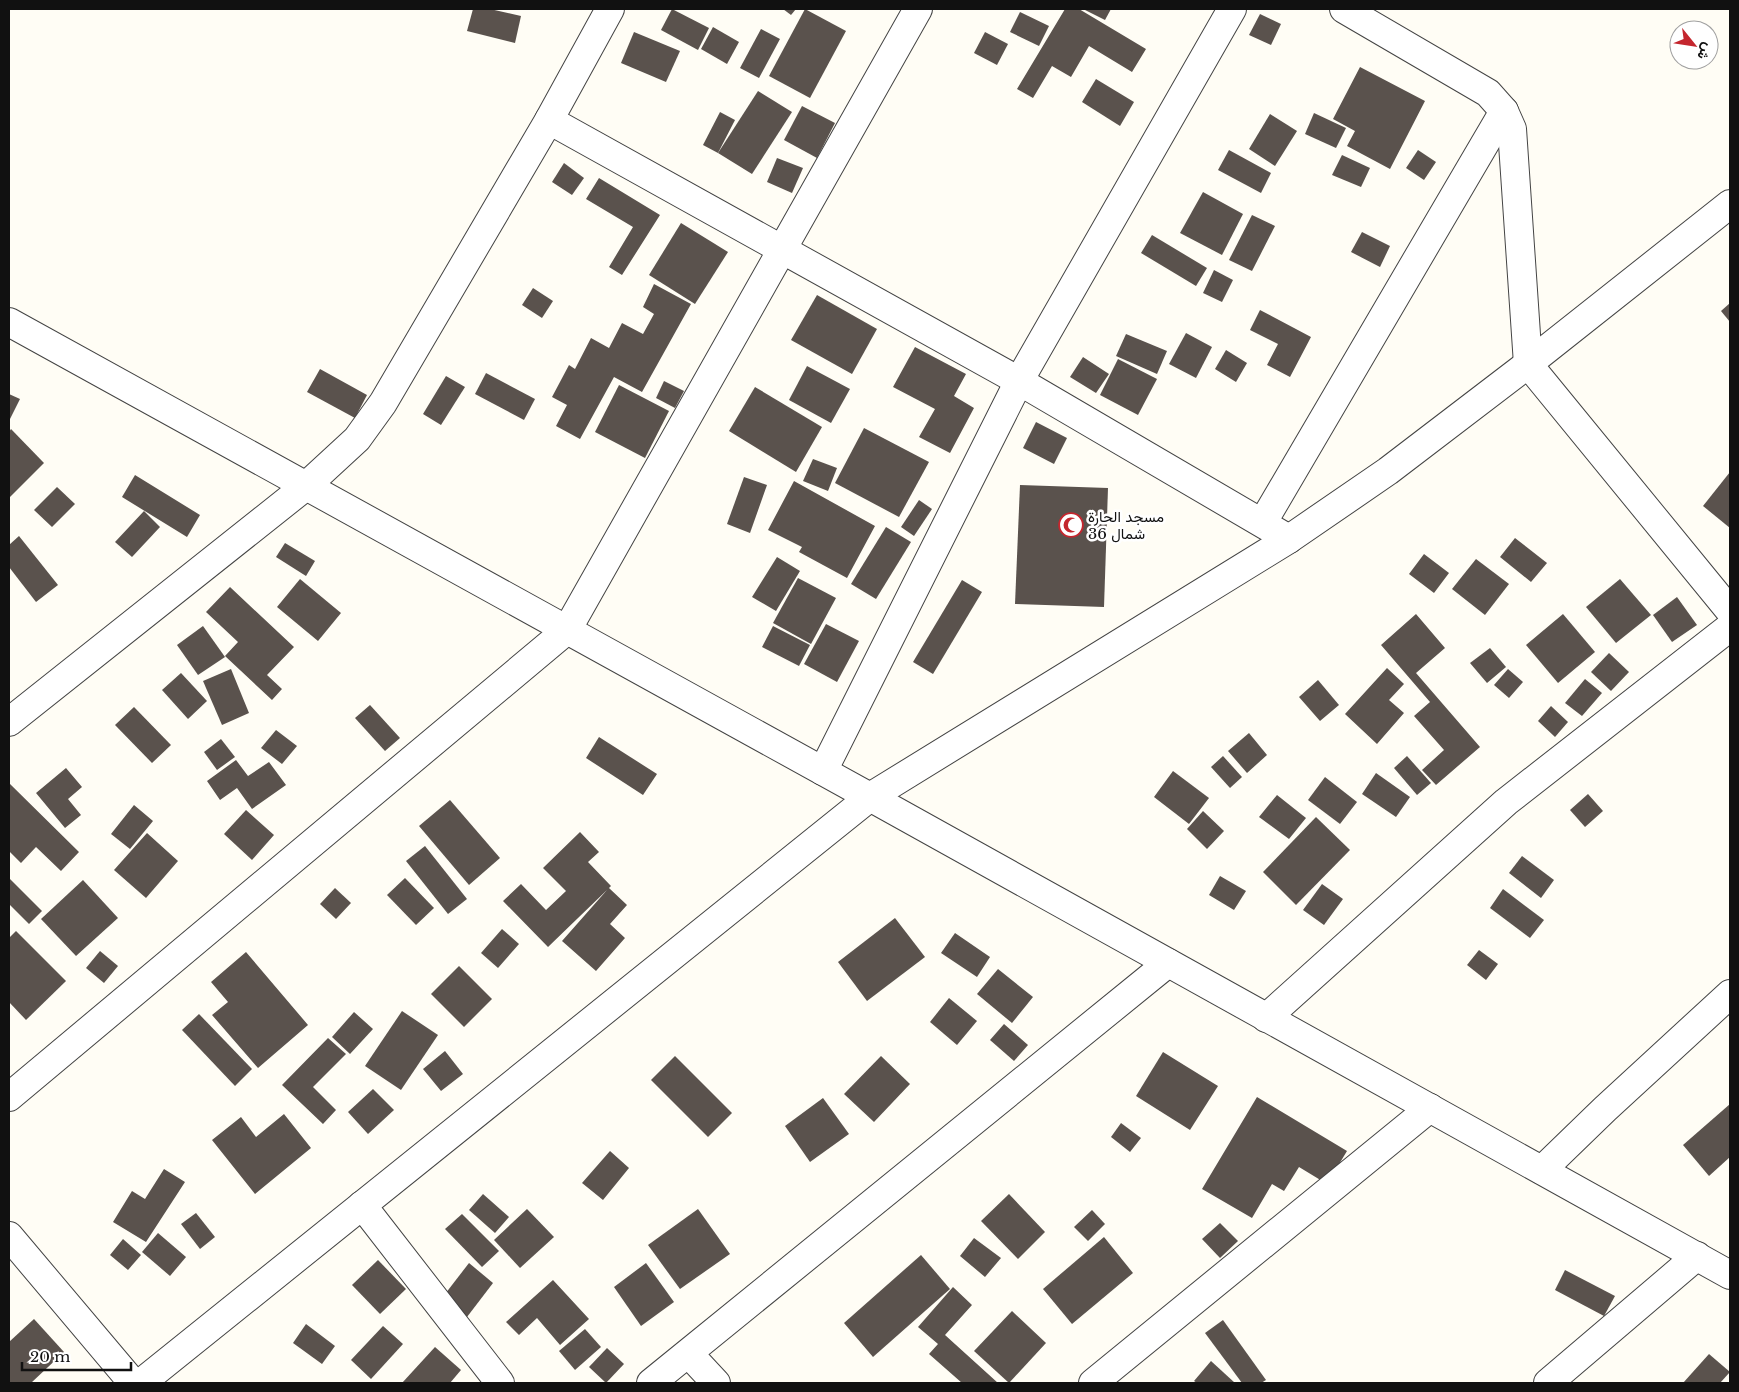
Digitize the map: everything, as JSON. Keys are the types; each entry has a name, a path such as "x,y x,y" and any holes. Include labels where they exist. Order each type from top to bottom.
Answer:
{"street":[{"path":"9,722 306,486 357,439 383,403 549,120 610,9"},
{"path":"9,1097 566,630 918,9"},
{"path":"823,772 1019,381 1232,9"},
{"path":"1344,9 1488,93 1504,111 1512,129 1528,364 1730,611"},
{"path":"1263,522 1504,111"},
{"path":"549,120 1019,381 1263,522 1289,539"},
{"path":"141,1383 870,797 1289,539 1388,471 1528,364 1730,204"},
{"path":"10,325 870,797 1730,1275"},
{"path":"1266,1018 1506,802 1730,627"},
{"path":"651,1383 1168,963"},
{"path":"1542,1170 1605,1108 1730,994"},
{"path":"1093,1383 1430,1108"},
{"path":"362,1205 500,1383"},
{"path":"9,1236 133,1383"},
{"path":"1548,1383 1697,1256"},
{"path":"689,1354 716,1383"}],"building":[{"path":"473,9 490,9 521,16 515,43 467,31"},
{"path":"672,9 709,28 698,50 661,30"},
{"path":"783,9 796,9 791,15"},
{"path":"805,9 846,31 810,98 769,76"},
{"path":"1065,9 1079,9 1146,49 1132,72 1089,46 1071,77 1052,66 1033,98 1017,89"},
{"path":"1083,9 1111,9 1105,20"},
{"path":"1020,12 1049,26 1039,46 1010,32"},
{"path":"1260,14 1281,24 1271,45 1249,35"},
{"path":"713,27 739,42 727,64 701,49"},
{"path":"761,29 780,39 759,78 740,68"},
{"path":"634,32 680,51 666,82 621,63"},
{"path":"985,32 1008,44 997,65 974,53"},
{"path":"1360,67 1425,101 1390,169 1347,146 1355,131 1333,119"},
{"path":"1096,79 1134,102 1120,126 1082,102"},
{"path":"758,91 792,112 752,174 718,153"},
{"path":"802,106 835,123 817,158 784,140"},
{"path":"720,112 735,120 718,153 703,145"},
{"path":"1314,113 1346,128 1336,148 1305,134"},
{"path":"1270,114 1297,131 1275,166 1249,149"},
{"path":"1229,150 1271,173 1261,193 1218,170"},
{"path":"1418,150 1436,162 1424,180 1406,168"},
{"path":"1342,155 1370,168 1361,187 1332,175"},
{"path":"777,158 803,168 792,193 767,182"},
{"path":"564,163 584,178 572,195 552,182"},
{"path":"599,178 660,215 622,275 609,267 633,227 586,199"},
{"path":"1203,192 1243,214 1222,255 1180,233"},
{"path":"1252,215 1275,226 1252,271 1229,260"},
{"path":"681,223 728,252 695,304 649,275"},
{"path":"1362,232 1390,246 1380,267 1351,252"},
{"path":"1152,235 1207,268 1196,286 1141,253"},
{"path":"1214,270 1233,280 1222,302 1203,293"},
{"path":"654,284 691,304 642,392 614,377 580,439 556,426 567,405 552,397 569,365 575,369 591,338 609,348 622,323 643,334 654,314 643,307"},
{"path":"533,288 553,301 542,318 522,305"},
{"path":"817,295 877,329 852,374 791,340"},
{"path":"1730,303 1730,322 1721,311"},
{"path":"1260,310 1311,337 1290,377 1267,365 1278,344 1250,330"},
{"path":"1186,333 1212,347 1196,378 1169,364"},
{"path":"1126,334 1167,351 1157,374 1116,356"},
{"path":"915,347 966,374 954,396 974,408 950,453 919,437 935,409 893,387"},
{"path":"1226,350 1247,363 1236,382 1215,369"},
{"path":"1083,357 1109,374 1096,393 1070,377"},
{"path":"1118,359 1157,379 1138,415 1100,395"},
{"path":"807,366 850,389 831,423 789,400"},
{"path":"320,369 367,395 355,418 307,392"},
{"path":"486,373 535,399 524,420 475,394"},
{"path":"446,376 465,387 441,425 423,414"},
{"path":"664,381 684,391 675,408 656,398"},
{"path":"619,385 669,411 645,458 595,432"},
{"path":"755,387 822,427 796,472 729,431"},
{"path":"9,394 20,399 9,421"},
{"path":"1036,422 1067,438 1054,464 1023,448"},
{"path":"864,428 929,462 899,517 835,483"},
{"path":"11,429 44,463 9,498 9,432"},
{"path":"813,459 837,468 828,491 803,481"},
{"path":"1730,472 1730,528 1703,506"},
{"path":"135,475 200,515 187,537 122,497"},
{"path":"744,477 767,485 750,533 727,524"},
{"path":"794,481 875,526 847,578 799,552 802,547 768,530"},
{"path":"1020,485 1108,488 1104,607 1015,604"},
{"path":"57,487 75,504 52,527 34,510"},
{"path":"919,500 932,509 914,536 901,527"},
{"path":"144,511 160,527 132,557 115,542"},
{"path":"886,527 911,542 876,599 851,584"},
{"path":"19,536 58,585 36,602 9,567 9,545"},
{"path":"1515,538 1547,563 1531,582 1500,557"},
{"path":"285,543 315,561 306,576 276,557"},
{"path":"1424,554 1449,573 1434,593 1409,574"},
{"path":"777,557 800,571 776,611 752,597"},
{"path":"1476,559 1509,584 1485,615 1452,589"},
{"path":"798,578 836,598 811,644 773,623"},
{"path":"300,579 341,613 318,641 277,607"},
{"path":"1620,579 1651,615 1616,643 1586,607"},
{"path":"962,580 982,592 933,674 913,662"},
{"path":"230,587 294,647 267,675 282,689 272,700 225,656 238,642 206,612"},
{"path":"1677,597 1697,625 1672,642 1653,615"},
{"path":"1416,614 1445,648 1416,673 1480,747 1436,785 1422,770 1444,750 1414,716 1430,702 1381,645"},
{"path":"1563,614 1595,652 1558,683 1526,645"},
{"path":"826,624 859,641 837,682 804,664"},
{"path":"203,626 225,657 198,675 177,645"},
{"path":"773,626 810,645 799,666 762,647"},
{"path":"1490,648 1506,667 1487,683 1470,663"},
{"path":"1609,653 1629,672 1611,691 1591,672"},
{"path":"1387,668 1404,684 1389,700 1404,713 1377,744 1345,714"},
{"path":"231,669 249,713 222,725 203,681"},
{"path":"1508,669 1523,682 1509,698 1494,685"},
{"path":"181,673 207,701 188,719 162,690"},
{"path":"1585,679 1602,693 1582,716 1565,703"},
{"path":"1318,680 1339,705 1320,721 1299,697"},
{"path":"370,705 400,738 385,751 355,718"},
{"path":"1551,706 1568,722 1555,737 1538,721"},
{"path":"134,707 171,745 152,763 115,725"},
{"path":"276,730 297,746 282,764 261,748"},
{"path":"1249,733 1267,755 1247,773 1228,751"},
{"path":"599,737 657,774 643,795 586,758"},
{"path":"221,739 235,757 217,770 204,752"},
{"path":"1223,756 1242,777 1230,788 1211,767"},
{"path":"1407,756 1431,783 1417,795 1394,768"},
{"path":"236,760 248,776 269,762 286,785 252,809 237,788 220,800 207,781"},
{"path":"66,768 82,787 68,799 81,815 65,828 36,793"},
{"path":"1173,771 1209,798 1189,824 1154,797"},
{"path":"1376,773 1410,797 1396,817 1362,794"},
{"path":"1325,777 1357,802 1340,824 1308,800"},
{"path":"9,783 79,852 61,871 36,847 21,863 9,851"},
{"path":"1588,794 1603,811 1585,827 1570,810"},
{"path":"1277,795 1306,818 1289,839 1259,817"},
{"path":"450,800 500,858 469,885 419,826"},
{"path":"134,805 153,821 130,849 111,834"},
{"path":"246,810 274,835 252,860 224,834"},
{"path":"1203,811 1224,831 1207,849 1187,829"},
{"path":"1316,817 1350,850 1296,905 1263,872"},
{"path":"580,832 599,852 588,862 611,886 609,888 627,905 610,924 625,938 596,971 562,941 607,890 548,947 503,901 521,884 546,910 566,891 543,868"},
{"path":"147,833 178,861 146,898 114,870"},
{"path":"425,846 467,899 448,914 406,861"},
{"path":"1522,856 1554,880 1541,898 1509,873"},
{"path":"1220,876 1246,891 1234,910 1209,895"},
{"path":"9,878 42,911 29,924 9,904"},
{"path":"405,878 434,908 416,925 387,895"},
{"path":"83,880 118,918 76,956 41,919"},
{"path":"1322,884 1343,899 1324,925 1303,910"},
{"path":"335,888 351,903 336,919 320,904"},
{"path":"1503,889 1544,920 1530,938 1490,908"},
{"path":"895,918 925,957 867,1001 838,962"},
{"path":"502,929 519,944 498,968 481,953"},
{"path":"16,931 66,981 26,1020 9,1002 9,938"},
{"path":"955,933 990,957 977,977 941,953"},
{"path":"1479,950 1498,964 1486,980 1467,965"},
{"path":"100,951 118,966 104,983 86,968"},
{"path":"246,952 308,1025 258,1068 212,1015 228,1002 211,982"},
{"path":"459,966 492,999 464,1027 431,994"},
{"path":"998,969 1033,997 1012,1023 977,994"},
{"path":"949,998 977,1021 957,1045 930,1022"},
{"path":"402,1011 438,1035 401,1090 365,1066"},
{"path":"354,1012 373,1029 350,1054 332,1037"},
{"path":"199,1014 252,1069 235,1086 182,1030"},
{"path":"1004,1024 1028,1045 1014,1061 990,1040"},
{"path":"328,1038 346,1054 313,1087 336,1110 323,1124 282,1085"},
{"path":"445,1051 463,1074 441,1091 423,1069"},
{"path":"1163,1052 1218,1086 1190,1130 1136,1096"},
{"path":"675,1056 732,1113 708,1137 651,1080"},
{"path":"881,1056 910,1084 874,1122 844,1094"},
{"path":"373,1089 394,1110 368,1134 348,1112"},
{"path":"1257,1097 1347,1151 1327,1184 1299,1167 1284,1191 1272,1184 1252,1218 1202,1189"},
{"path":"823,1098 849,1134 810,1162 785,1126"},
{"path":"1730,1104 1730,1157 1709,1176 1683,1145"},
{"path":"284,1114 311,1148 255,1194 212,1140 241,1117 256,1137"},
{"path":"1121,1123 1141,1138 1130,1152 1111,1137"},
{"path":"610,1151 629,1168 603,1200 582,1183"},
{"path":"164,1169 185,1182 146,1242 113,1222 132,1191 145,1199"},
{"path":"483,1194 509,1217 495,1233 469,1210"},
{"path":"1009,1194 1045,1232 1018,1259 981,1221"},
{"path":"527,1209 554,1237 520,1268 494,1240"},
{"path":"698,1209 730,1254 680,1289 648,1245"},
{"path":"1092,1210 1105,1224 1088,1241 1074,1227"},
{"path":"196,1213 215,1237 200,1249 181,1224"},
{"path":"462,1214 499,1251 482,1267 445,1229"},
{"path":"1220,1223 1238,1241 1220,1258 1202,1239"},
{"path":"158,1233 186,1257 170,1276 142,1252"},
{"path":"1104,1237 1133,1273 1072,1324 1043,1289"},
{"path":"974,1238 1001,1258 985,1277 960,1256"},
{"path":"123,1239 141,1255 128,1270 110,1255"},
{"path":"921,1255 950,1289 873,1357 844,1323"},
{"path":"378,1260 406,1289 380,1314 352,1285"},
{"path":"469,1263 493,1283 467,1317 442,1298"},
{"path":"646,1263 674,1302 641,1326 614,1287"},
{"path":"1565,1270 1615,1296 1604,1316 1555,1290"},
{"path":"553,1280 589,1319 560,1345 537,1318 519,1335 506,1322"},
{"path":"953,1287 972,1305 945,1335 998,1383 962,1383 929,1354 938,1344 918,1327"},
{"path":"1012,1311 1046,1343 1009,1383 974,1351"},
{"path":"34,1319 64,1352 31,1383 9,1383 9,1342"},
{"path":"1223,1320 1266,1380 1261,1383 1242,1383 1205,1333"},
{"path":"306,1324 335,1346 322,1364 293,1343"},
{"path":"383,1326 403,1344 371,1379 351,1360"},
{"path":"585,1329 601,1347 575,1370 559,1351"},
{"path":"435,1347 461,1370 450,1383 402,1383"},
{"path":"607,1348 624,1364 606,1383 589,1367"},
{"path":"1709,1354 1730,1372 1720,1383 1683,1383"},
{"path":"1211,1361 1235,1383 1197,1383 1194,1381"}],"place":[{"name":"مسجد الحارة 36 شمال","path":"1071,525"}]}
